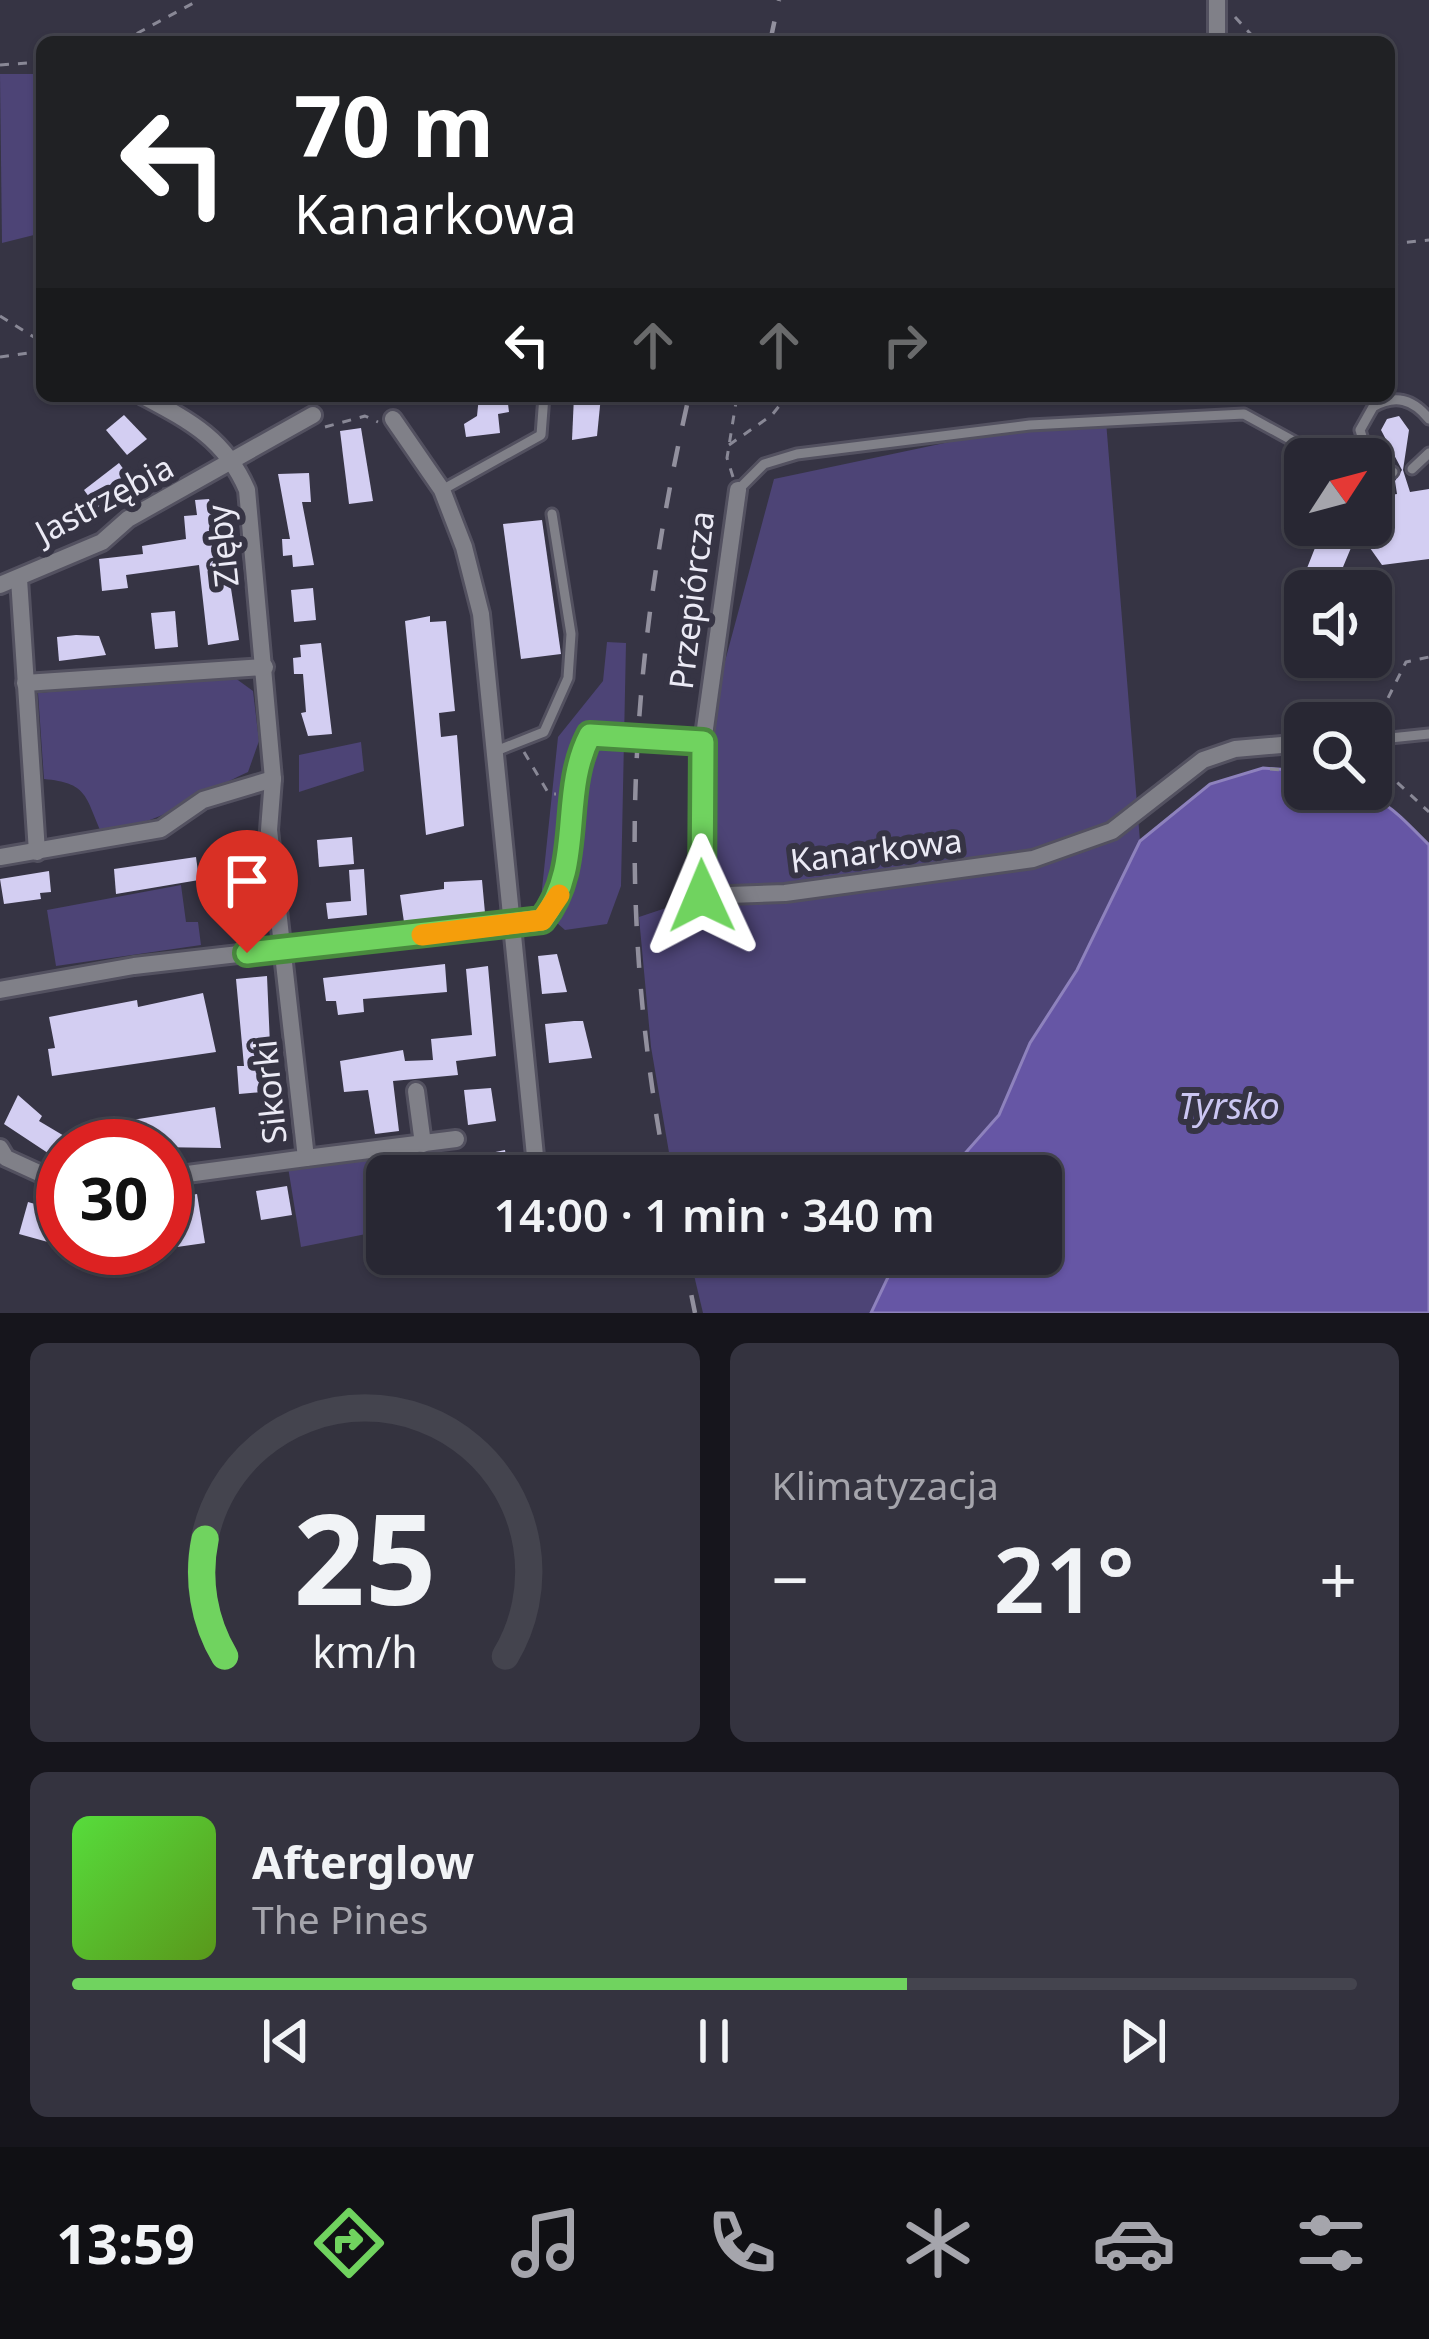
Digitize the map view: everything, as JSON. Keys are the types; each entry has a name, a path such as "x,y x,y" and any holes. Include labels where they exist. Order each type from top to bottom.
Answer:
{"street":[{"path":"1217,0 1217,36"},
{"name":"Zięby","path":"154,402 208,430 236,463 248,490 273,779 269,830 285,949"},
{"name":"Jastrzębia","path":"0,585 57,557 102,542 128,519 236,463 310,417"},
{"path":"395,422 442,490 481,614 508,926 535,1155"},
{"name":"Przepiórcza","path":"703,742 731,508 738,490"},
{"path":"19,579 38,852"},
{"path":"25,683 265,667"},
{"path":"0,990 134,966 542,920 558,901 567,871 574,766 590,735 703,742"},
{"name":"Kanarkowa","path":"703,742 702,896 785,892 1033,859 1112,831 1203,760 1235,749 1284,745"},
{"path":"0,856 161,830 203,800 273,779"},
{"name":"Sikorki","path":"285,949 306,1158"},
{"path":"416,1091 424,1144"},
{"name":"Sikorki","path":"192,1173 456,1139"},
{"path":"0,1148 6,1158 36,1172"}],"lane":[{"path":"1395,400 1411,401 1429,419"},
{"path":"442,490 541,435 544,402"},
{"path":"1362,438 1366,415 1382,402"},
{"path":"738,490 764,464 797,454 1030,425 1244,414 1288,438"},
{"path":"1412,469 1429,453"},
{"path":"496,752 544,732 568,678 571,634 552,514"},
{"path":"1392,738 1429,734"}],"path":[{"path":"132,36 199,0"},
{"path":"1232,14 1252,36"},
{"path":"0,65 36,62"},
{"path":"1395,243 1429,240"},
{"path":"0,316 36,337"},
{"path":"0,358 36,352"},
{"name":"Przepiórcza","path":"736,402 728,446 738,490"},
{"path":"728,446 772,415 782,402"},
{"path":"310,417 324,427 365,416 395,422"},
{"path":"1385,702 1406,662 1429,657"},
{"path":"519,745 549,794 572,796"},
{"path":"1270,769 1284,770"},
{"path":"1392,778 1429,812"}],"shaded area":[{"path":"0,74 36,74 36,234 2,243"},
{"path":"1106,421 1140,841 1077,970 1039,1028 999,1114 963,1155 669,1155 651,1047 639,917 702,896 703,743 774,479 1030,425"},
{"path":"607,642 626,643 621,886 607,924 565,930 540,908 558,737 603,681"},
{"path":"231,675 253,691 259,741 248,772 159,816 101,832 83,793 69,784 44,779 38,693"},
{"path":"361,742 364,771 299,792 299,755"},
{"path":"181,885 186,922 198,922 201,945 56,966 47,910"},
{"path":"366,1158 366,1234 301,1247 288,1167"},
{"path":"694,1275 889,1275 871,1313 703,1313"}],"water":[{"name":"Tyrsko","path":"1263,768 1284,770 1284,810 1392,810 1429,845 1429,1313 871,1313 889,1275 1062,1275 1062,1155 964,1155 999,1115 1030,1043 1077,970 1140,841 1210,784"}],"building":[{"path":"478,402 508,402 509,412 498,414 500,433 466,437 464,424 477,416"},
{"path":"574,402 600,402 597,436 572,440"},
{"path":"124,415 147,439 127,455 106,430"},
{"path":"1399,416 1409,430 1403,470 1410,492 1429,489 1429,559 1382,565 1369,546 1392,546 1392,495 1397,494 1395,481 1402,470 1392,451 1392,438 1385,438 1381,430 1387,419"},
{"path":"361,428 373,501 349,504 340,431"},
{"path":"119,463 136,486 100,512 84,490"},
{"path":"309,473 311,502 302,502 314,565 293,567 292,555 283,556 282,539 290,539 278,474"},
{"path":"209,499 225,550 239,640 208,645 199,565 126,575 128,588 102,591 99,559 143,554 142,546 186,539 184,516 197,515 195,500"},
{"path":"542,520 561,654 521,659 503,524"},
{"path":"1316,546 1352,546 1342,570 1306,570"},
{"path":"313,588 316,620 294,622 291,590"},
{"path":"175,611 178,647 155,649 151,613"},
{"path":"430,616 430,622 446,621 455,711 439,713 441,737 457,735 464,826 426,835 405,621"},
{"path":"99,636 106,655 59,661 57,637"},
{"path":"321,643 332,734 308,736 301,713 306,712 303,674 294,674 293,658 301,657 300,645"},
{"path":"352,837 354,864 319,867 317,840"},
{"path":"259,856 262,884 231,887 228,860"},
{"path":"196,857 199,880 116,894 114,869"},
{"path":"364,869 367,915 328,919 326,903 351,901 349,870"},
{"path":"49,871 51,892 40,893 41,899 4,904 0,879"},
{"path":"482,880 485,913 404,922 400,895 444,889 444,882"},
{"path":"557,954 567,992 542,994 538,956"},
{"path":"445,964 447,992 363,999 364,1012 338,1015 336,1001 326,1001 323,978"},
{"path":"488,966 496,1056 456,1061 458,1075 393,1081 399,1131 375,1134 368,1090 344,1092 340,1061 403,1050 405,1061 433,1060 431,1039 472,1035 466,969"},
{"path":"267,976 272,1091 239,1094 237,1066 244,1066 236,979"},
{"path":"203,993 216,1052 52,1076 48,1049 55,1048 49,1017 137,1000 138,1007"},
{"path":"583,1021 592,1058 549,1063 545,1024"},
{"path":"491,1088 496,1121 468,1125 464,1090"},
{"path":"18,1095 42,1116 36,1119 36,1145 4,1124"},
{"path":"215,1107 221,1148 192,1148 192,1119 138,1119"},
{"path":"287,1186 292,1215 261,1220 256,1191"},
{"path":"197,1194 205,1243 192,1245 192,1195"},
{"path":"28,1202 36,1204 36,1239 19,1234"}],"railway":[{"path":"771,36 779,0"},
{"path":"664,1155 640,977 636,785 653,593 688,402"},
{"path":"687,1275 695,1313"}],"slow traffic":[{"path":"422,935 542,920 559,895"}],"route":[{"path":"247,953 542,920 558,901 567,871 574,766 590,735 703,742 702,896"}]}
